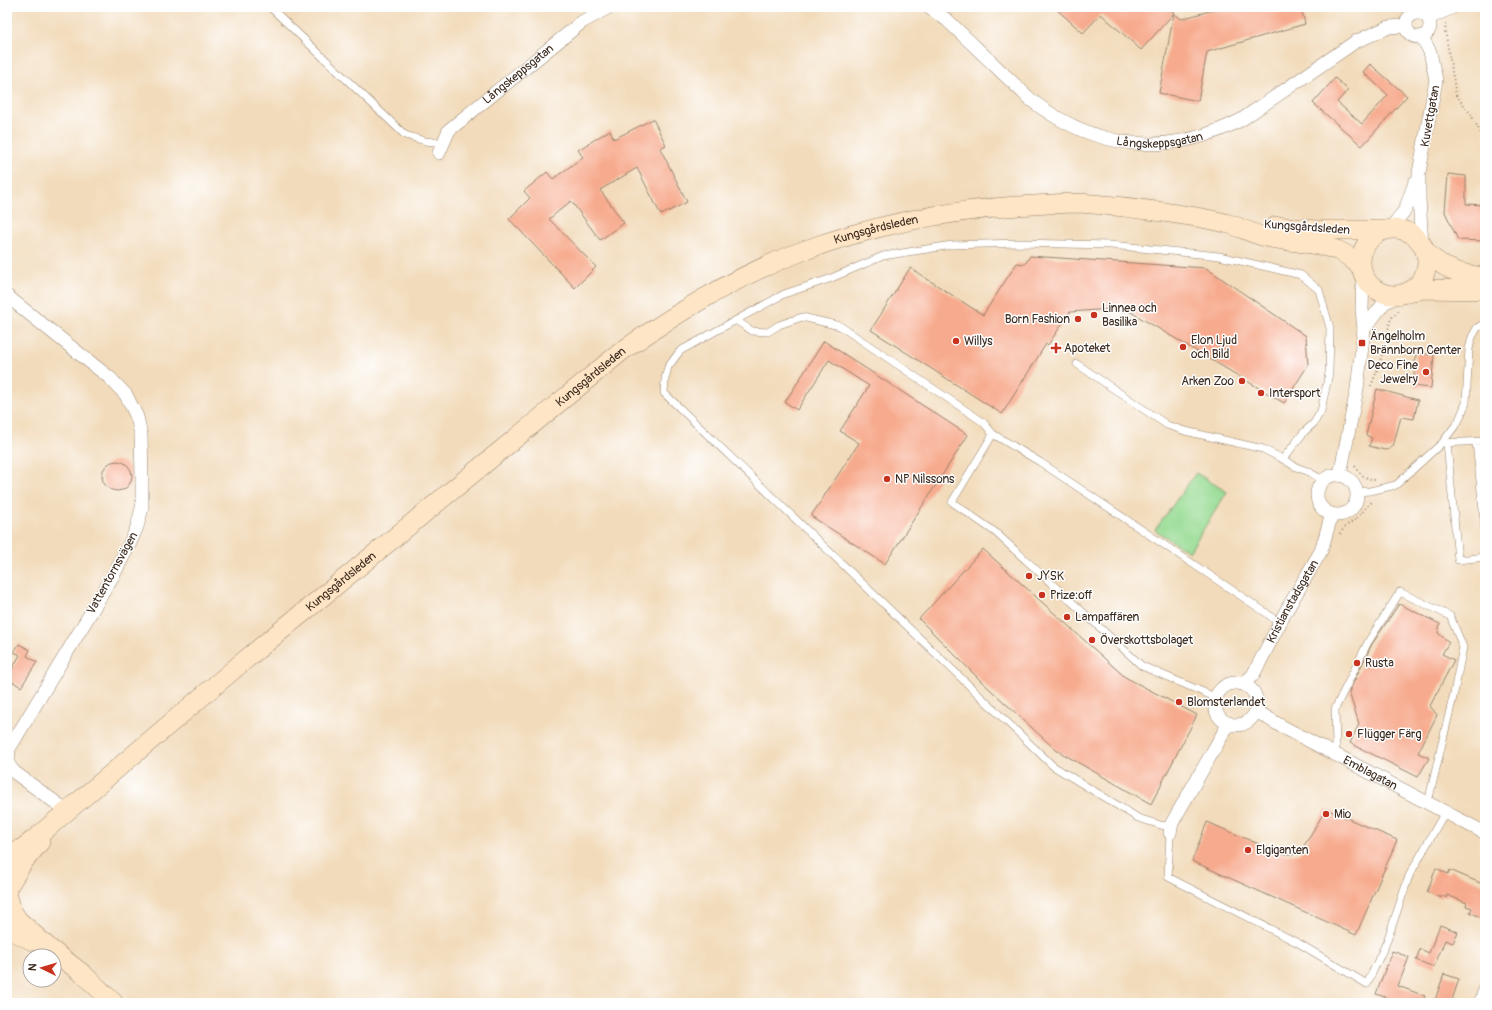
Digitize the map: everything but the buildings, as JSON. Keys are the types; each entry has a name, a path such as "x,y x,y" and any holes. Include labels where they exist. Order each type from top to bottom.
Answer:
{"main road":[{"name":"Kungsgårdsleden","path":"7,854 14,853 23,848 239,665 622,351 665,321 744,276 799,252 854,234 913,219 965,210 1079,203 1124,206 1177,214 1229,224 1262,236 1339,251 1348,256 1362,271 1368,283 1374,289 1386,294 1403,298 1423,289 1485,290"},
{"name":"Kungsgårdsleden","path":"1229,224 1260,224 1316,230 1400,229 1409,232 1416,238 1435,262 1459,273 1485,278"},
{"name":"Kungsgårdsleden","path":"1362,271 1362,252 1365,244 1377,233 1387,230"},
{"path":"1403,298 1422,279 1426,270 1427,261 1424,248"},
{"name":"Kungsgårdsleden","path":"8,886 24,861 67,811"},
{"path":"8,886 12,911 18,920 49,948"},
{"path":"7,929 49,948"},
{"path":"62,958 83,974 114,1003"}],"street":[{"name":"Långskeppsgatan","path":"441,148 449,130 582,22 609,7"},
{"name":"Långskeppsgatan","path":"928,7 947,20 1031,100 1045,111 1061,121 1096,136 1145,144 1170,143 1189,140 1224,128 1241,120 1355,42 1407,16"},
{"path":"1429,18 1453,7"},
{"path":"1419,12 1429,18 1430,29 1422,37 1411,35 1407,29 1407,16 1419,12"},
{"name":"Kuvettgatan","path":"1422,37 1430,52 1436,80 1419,174 1419,198 1424,248"},
{"name":"Kuvettgatan","path":"1387,230 1405,210 1419,174"},
{"path":"1340,475 1354,409 1364,329 1362,309 1362,271"},
{"name":"Vattentornsvägen","path":"7,296 110,378 126,395 137,417 141,435 142,508 138,528 114,574 9,749 8,764 14,772 67,811"},
{"path":"1364,329 1384,303 1403,298"},
{"path":"1331,475 1340,475 1351,481 1356,492 1356,499 1351,508 1342,514 1332,514 1323,509 1317,500 1318,489 1323,480 1331,475"},
{"name":"Kristianstadsgatan","path":"1243,684 1253,675 1286,611 1321,551 1332,514"},
{"path":"1230,684 1243,684 1254,692 1256,698 1256,711 1253,717 1248,721 1235,725 1229,723 1219,715 1216,704 1217,698 1219,692 1224,687 1230,684"},
{"name":"Emblagatan","path":"1256,711 1281,726 1485,833"},
{"path":"1171,828 1229,723"},
{"path":"1480,1003 1485,990"}],"lane":[{"path":"270,7 405,135 441,148"},
{"path":"1283,459 1304,432 1314,423 1321,411 1329,373 1330,328 1319,290 1301,275 1218,256 1111,245 1018,243 952,245 883,256 828,279 784,294 716,331 680,352 668,367 665,379 664,393 1053,766 1138,818 1171,828 1168,877 1300,944 1367,984 1387,941 1409,876 1445,812"},
{"path":"736,321 752,331 768,332 779,325 802,317 840,326 983,422 993,434 1040,462 1265,612 1275,620 1276,632"},
{"path":"1356,492 1396,486 1445,443 1458,422 1466,403 1471,343 1478,328 1485,323"},
{"path":"1077,364 1167,425 1185,431 1263,449 1323,480"},
{"path":"993,434 952,502 995,532 1142,666 1217,698"},
{"path":"1445,443 1485,441"},
{"path":"1476,442 1485,530"},
{"path":"1445,443 1458,560 1485,557"},
{"path":"1336,747 1335,708 1368,642 1400,592 1450,616 1463,647 1430,794"},
{"path":"1265,612 1275,616 1286,611"}],"path":[{"path":"1446,23 1445,30 1456,95 1470,113 1485,141"},
{"path":"1371,386 1379,366 1391,318 1403,298"},
{"path":"1374,338 1386,336"},
{"path":"1355,461 1355,466 1358,472 1363,476 1376,480 1387,479 1396,486"}],"green space":[{"path":"1196,473 1227,492 1189,552 1155,530"}],"place":[{"name":"Linnea och Basilika","path":"1094,315"},
{"name":"Born Fashion","path":"1078,319"},
{"name":"Willys","path":"956,341"},
{"name":"Ängelholm Brännborn Center","path":"1362,343"},
{"name":"Elon Ljud och Bild","path":"1183,347"},
{"name":"Apoteket","path":"1056,348"},
{"name":"Deco Fine Jewelry","path":"1426,372"},
{"name":"Arken Zoo","path":"1242,381"},
{"name":"Intersport","path":"1261,393"},
{"name":"NP Nilssons","path":"887,479"},
{"name":"JYSK","path":"1029,576"},
{"name":"Prize:off","path":"1042,595"},
{"name":"Lampaffären","path":"1067,617"},
{"name":"Överskottsbolaget","path":"1092,640"},
{"name":"Rusta","path":"1357,663"},
{"name":"Blomsterlandet","path":"1179,702"},
{"name":"Flügger Färg","path":"1349,734"},
{"name":"Mio","path":"1326,814"},
{"name":"Elgiganten","path":"1248,850"}]}
